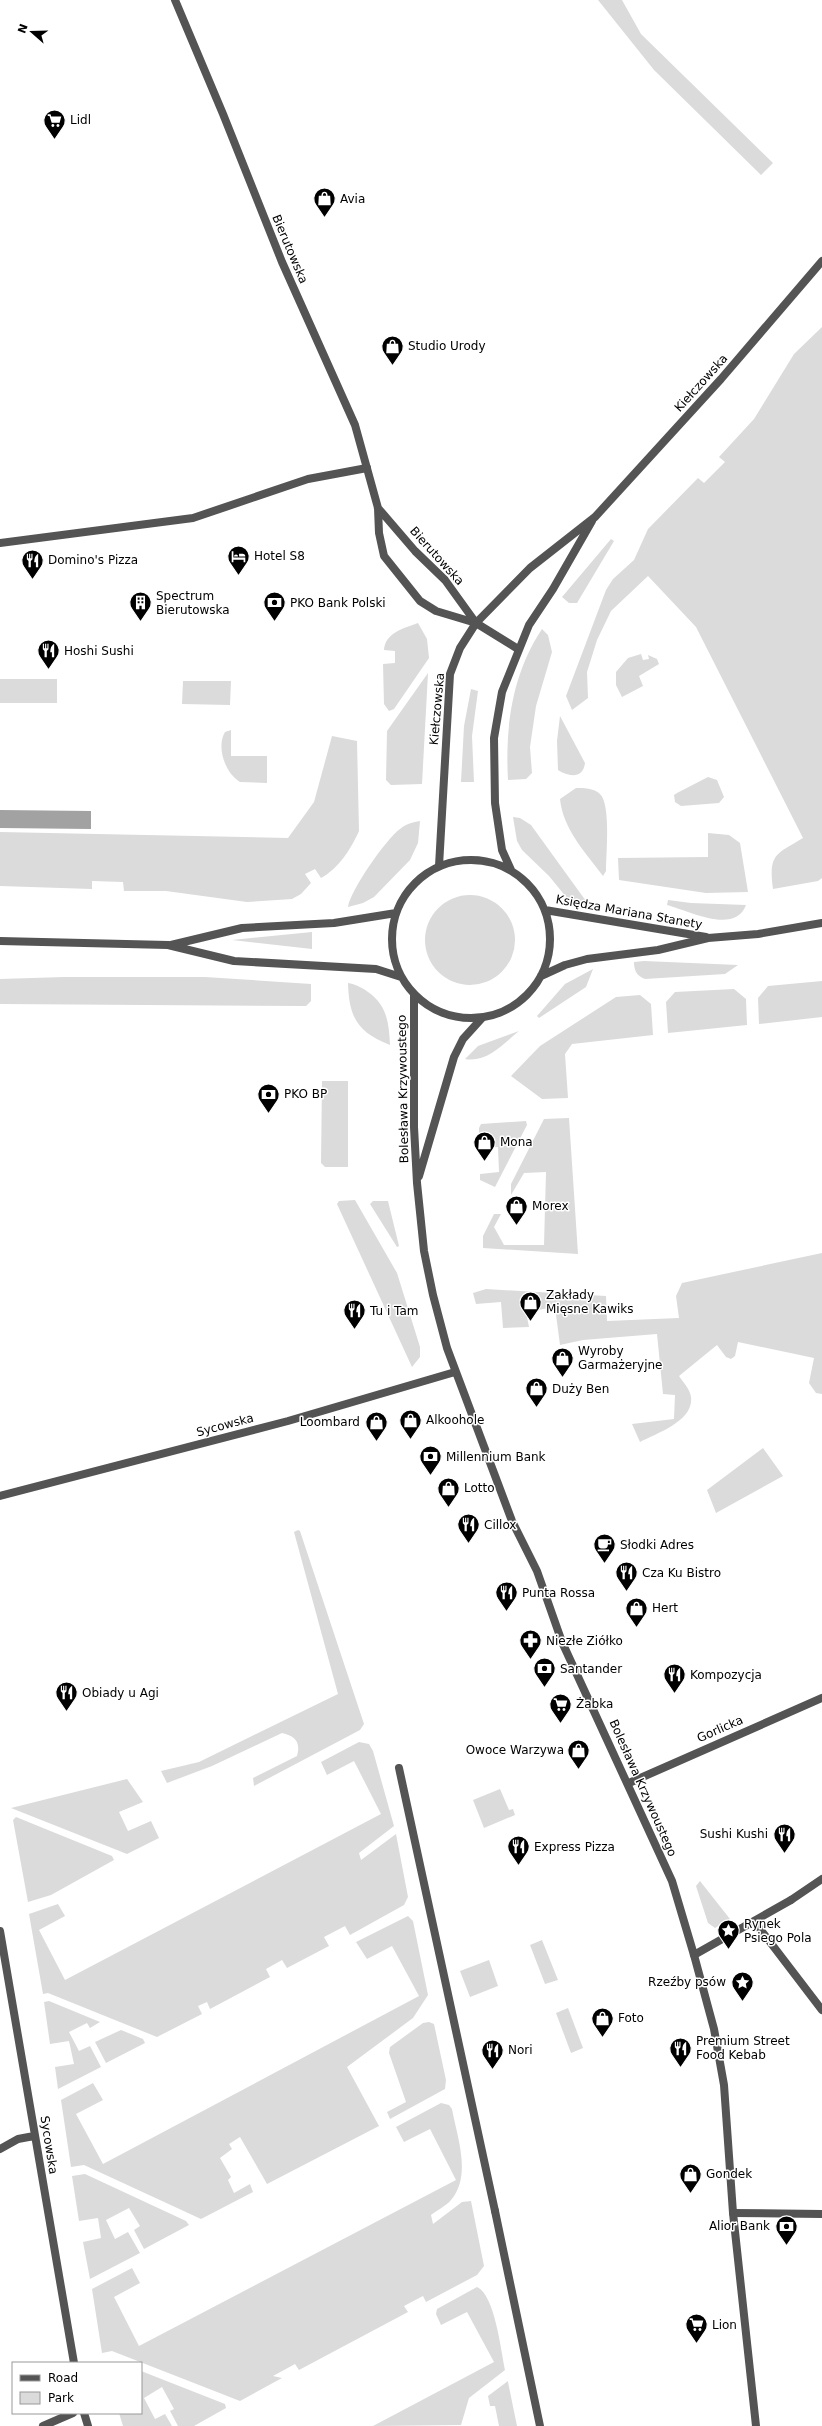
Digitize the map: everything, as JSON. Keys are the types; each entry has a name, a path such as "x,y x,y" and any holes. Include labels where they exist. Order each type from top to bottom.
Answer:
{"street":[{"name":"Bierutowska","path":"175,0 282,262 355,425 378,508 379,533 384,556 420,601 436,611 476,623 518,649"},
{"name":"Kiełczowska","path":"439,866 450,674 460,648 476,623 530,568 594,517 721,380 822,261"},
{"path":"0,543 193,518 308,479 367,468"},
{"name":"Bierutowska","path":"378,508 415,551 445,580 476,623"},
{"name":"Kiełczowska","path":"510,870 502,850 496,817 494,738 502,692 518,649 532,618 553,589 594,517"},
{"path":"459,860 479,860 499,865 510,870 531,887 545,910 550,936 547,963 542,976 531,991 517,1004 500,1013 482,1018 463,1018 445,1015 428,1007 414,996 401,977 391,945 392,929 396,912 413,885 439,866 459,860"},
{"name":"Księdza Mariana Stanety","path":"545,910 708,938"},
{"path":"168,945 242,928 334,922 396,912"},
{"name":"Księdza Mariana Stanety","path":"542,976 565,965 587,959 658,950 708,938 758,934 822,923"},
{"path":"0,941 168,945 234,961 369,968 401,977"},
{"name":"Bolesława Krzywoustego","path":"414,996 414,1127 417,1183 427,1270 445,1341 455,1372 512,1521 537,1571 562,1642 629,1783 672,1881 714,2029 724,2086 733,2213 756,2426"},
{"name":"Bolesława Krzywoustego","path":"417,1183 454,1057 463,1039 482,1018"},
{"name":"Sycowska","path":"0,1496 288,1421 455,1372"},
{"name":"Gorlicka","path":"629,1783 822,1698"},
{"path":"399,1768 496,2211 540,2426"},
{"path":"694,1955 791,1900 822,1879"},
{"path":"754,1921 822,2010"},
{"name":"Sycowska","path":"0,1931 74,2362"},
{"path":"0,2149 18,2139 34,2136"},
{"path":"733,2213 822,2214"},
{"path":"43,2426 71,2414"},
{"path":"84,2414 88,2426"}],"green space":[{"path":"598,0 622,0 641,34 773,163 761,175 654,70"},
{"path":"822,327 822,878 818,881 773,889 773,861 781,852 803,838 696,627 648,576 611,611 597,640 587,672 588,698 572,710 566,696 606,590 613,579 634,560 648,529 698,478 704,483 725,462 719,457 754,419 794,354"},
{"path":"611,539 614,541 577,603 569,603 562,597"},
{"path":"418,623 427,639 429,658 394,709 389,711 384,704 383,664 395,663 395,651 384,650 385,644 396,632"},
{"path":"542,629 548,635 552,652 536,706 530,747 532,773 526,779 508,780 508,740 517,683 532,646"},
{"path":"641,654 643,660 649,659 648,655 657,659 659,664 639,676 643,686 622,697 616,685 616,672 628,658"},
{"path":"428,673 422,784 391,785 386,780 387,731"},
{"path":"0,679 57,679 57,703 0,703"},
{"path":"183,681 231,681 230,705 182,704"},
{"path":"471,689 478,691 472,736 474,782 461,782 464,726"},
{"path":"560,716 585,763 581,772 575,775 567,774 558,770 557,741"},
{"path":"231,730 231,756 267,756 267,783 240,782 230,772 226,766 221,745 225,732"},
{"path":"332,736 357,741 359,831 348,851 338,864 327,874 321,878 315,869 305,874 311,883 301,894 292,899 247,902 166,891 124,891 123,882 92,881 92,889 0,886 0,832 288,838 314,802"},
{"path":"708,777 717,780 724,797 719,803 681,806 675,802 674,795"},
{"path":"576,788 598,792 606,808 606,871 603,876 582,849 565,820 560,799"},
{"path":"513,817 520,818 531,825 591,908 567,898 549,876 522,850 517,841"},
{"path":"420,821 418,843 410,860 374,897 363,903 348,907 355,889 386,843 402,827"},
{"path":"708,833 729,835 740,843 748,892 706,893 619,880 618,858 708,857"},
{"path":"470,895 479,896 495,903 507,915 514,931 514,949 507,965 495,977 479,984 470,985 461,984 445,977 433,965 426,949 425,940 426,931 433,915 445,903 461,896"},
{"path":"668,900 691,903 746,905 740,914 732,918 722,920 699,916 667,905"},
{"path":"312,932 312,949 232,940"},
{"path":"644,961 738,965 725,974 645,979 638,975 635,971 634,965 634,962"},
{"path":"593,969 586,987 539,1018 537,1016 565,984"},
{"path":"64,977 205,977 311,984 311,1001 306,1006 0,1004 0,979"},
{"path":"822,981 822,1017 759,1024 758,998 768,986"},
{"path":"348,983 364,989 379,1003 388,1022 390,1045 370,1035 362,1029 357,1022 350,1005"},
{"path":"734,989 746,999 747,1025 668,1033 666,1002 675,992"},
{"path":"640,995 651,1004 653,1035 572,1044 565,1054 568,1098 542,1099 511,1076 540,1046 616,997"},
{"path":"519,1031 488,1055 481,1058 465,1059 478,1046"},
{"path":"322,1081 348,1081 348,1167 325,1167 321,1163"},
{"path":"569,1118 578,1254 483,1248 483,1236 494,1214 501,1214 494,1227 504,1245 544,1245 546,1172 524,1173 511,1195 511,1184 544,1119"},
{"path":"526,1121 527,1125 495,1187 480,1180 480,1174 499,1172 498,1147 479,1148 479,1128 481,1124"},
{"path":"355,1200 397,1273 420,1347 420,1357 412,1367 337,1204 339,1201"},
{"path":"373,1201 388,1201 399,1246 397,1247 370,1204"},
{"path":"822,1253 822,1394 816,1393 809,1383 814,1358 738,1342 735,1356 731,1359 726,1357 717,1345 679,1376 688,1388 691,1397 687,1413 673,1425 640,1442 632,1424 674,1419 675,1395 663,1394 657,1334 583,1340 560,1345 555,1307 526,1312 529,1327 503,1328 501,1302 476,1304 473,1293 486,1289 606,1296 607,1321 679,1318 676,1296 682,1283"},
{"path":"763,1448 783,1476 716,1513 707,1490"},
{"path":"298,1530 300,1531 364,1724 360,1730 254,1786 253,1778 297,1756 298,1747 294,1738 282,1733 212,1766 167,1783 161,1771 199,1762 338,1694 294,1532"},
{"path":"359,1742 369,1744 373,1751 394,1826 359,1853 361,1860 396,1834 408,1897 404,1905 350,1935 345,1926 324,1937 329,1946 287,1968 282,1960 266,1969 270,1977 210,2009 207,2002 198,2006 202,2014 157,2037 48,1993 43,1994 29,1914 58,1904 65,1916 39,1930 65,1980 381,1814 354,1761 327,1775 321,1762"},
{"path":"127,1779 143,1802 119,1812 128,1831 151,1821 159,1838 127,1854 11,1808"},
{"path":"500,1789 509,1810 513,1809 515,1815 484,1828 473,1800"},
{"path":"16,1817 112,1856 114,1860 51,1895 28,1902 13,1820"},
{"path":"700,1881 730,1919 715,1928 708,1923 696,1886"},
{"path":"408,1916 413,1921 428,1995 413,2018 347,2067 379,2126 267,2184 240,2137 229,2144 232,2149 220,2158 231,2177 228,2180 234,2193 250,2184 253,2192 201,2219 84,2165 71,2167 61,2100 93,2083 103,2100 76,2114 103,2164 419,1996 392,1946 367,1959 356,1942"},
{"path":"542,1940 558,1980 545,1984 530,1945"},
{"path":"489,1960 498,1986 470,1997 460,1971"},
{"path":"49,2001 100,2022 90,2028 87,2023 69,2032 79,2051 90,2046 101,2067 58,2089 55,2067 74,2064 69,2041 50,2044 44,2002"},
{"path":"568,2008 583,2048 571,2053 556,2013"},
{"path":"429,2022 434,2024 446,2080 445,2089 390,2119 387,2112 406,2102 389,2053 390,2047 423,2023"},
{"path":"121,2030 143,2039 145,2043 106,2063 95,2042"},
{"path":"441,2103 449,2105 452,2109 461,2156 461,2179 451,2200 431,2215 433,2224 462,2202 471,2201 484,2266 477,2275 426,2302 423,2296 404,2306 408,2312 299,2370 295,2364 273,2376 282,2378 240,2401 112,2351 102,2353 92,2289 132,2268 140,2283 114,2297 139,2346 456,2180 430,2129 404,2142 396,2127"},
{"path":"85,2174 186,2221 189,2225 144,2249 134,2230 140,2226 129,2208 106,2220 115,2239 128,2232 140,2253 90,2279 83,2242 101,2238 98,2218 79,2221 72,2176"},
{"path":"477,2287 483,2292 493,2312 505,2370 469,2398 461,2425 373,2426 494,2362 467,2312 441,2325 436,2314 437,2309"},
{"path":"142,2371 225,2404 226,2408 194,2426 178,2426 170,2411 174,2409 162,2387 144,2398 155,2419 165,2414 172,2426 123,2426 119,2414 142,2414"},
{"path":"508,2381 517,2426 499,2426 495,2406 490,2406 488,2396"}],"shaded area":[{"path":"0,810 91,811 91,829 0,828"}],"place":[{"name":"Lidl","path":"54,140"},
{"name":"Avia","path":"325,218"},
{"name":"Studio Urody","path":"392,366"},
{"name":"Hotel S8","path":"239,576"},
{"name":"Domino's Pizza","path":"33,580"},
{"name":"Spectrum Bierutowska","path":"140,622"},
{"name":"PKO Bank Polski","path":"274,622"},
{"name":"Hoshi Sushi","path":"48,670"},
{"name":"PKO BP","path":"269,1114"},
{"name":"Mona","path":"485,1162"},
{"name":"Morex","path":"517,1226"},
{"name":"Zakłady Mięsne Kawiks","path":"530,1322"},
{"name":"Tu i Tam","path":"355,1330"},
{"name":"Wyroby Garmażeryjne","path":"563,1378"},
{"name":"Duży Ben","path":"536,1408"},
{"name":"Alkoohole","path":"410,1440"},
{"name":"Loombard","path":"376,1442"},
{"name":"Millennium Bank","path":"430,1476"},
{"name":"Lotto","path":"448,1508"},
{"name":"Cillox","path":"469,1544"},
{"name":"Słodki Adres","path":"605,1564"},
{"name":"Cza Ku Bistro","path":"627,1592"},
{"name":"Punta Rossa","path":"506,1612"},
{"name":"Hert","path":"637,1628"},
{"name":"Niezłe Ziółko","path":"531,1660"},
{"name":"Santander","path":"545,1688"},
{"name":"Kompozycja","path":"674,1694"},
{"name":"Obiady u Agi","path":"66,1712"},
{"name":"Żabka","path":"561,1724"},
{"name":"Owoce Warzywa","path":"579,1770"},
{"name":"Sushi Kushi","path":"784,1854"},
{"name":"Express Pizza","path":"519,1866"},
{"name":"Rynek Psiego Pola","path":"729,1950"},
{"name":"Rzeźby psów","path":"742,2002"},
{"name":"Foto","path":"603,2038"},
{"name":"Premium Street Food Kebab","path":"681,2068"},
{"name":"Nori","path":"493,2070"},
{"name":"Gondek","path":"690,2194"},
{"name":"Alior Bank","path":"786,2246"},
{"name":"Lion","path":"697,2344"}]}
